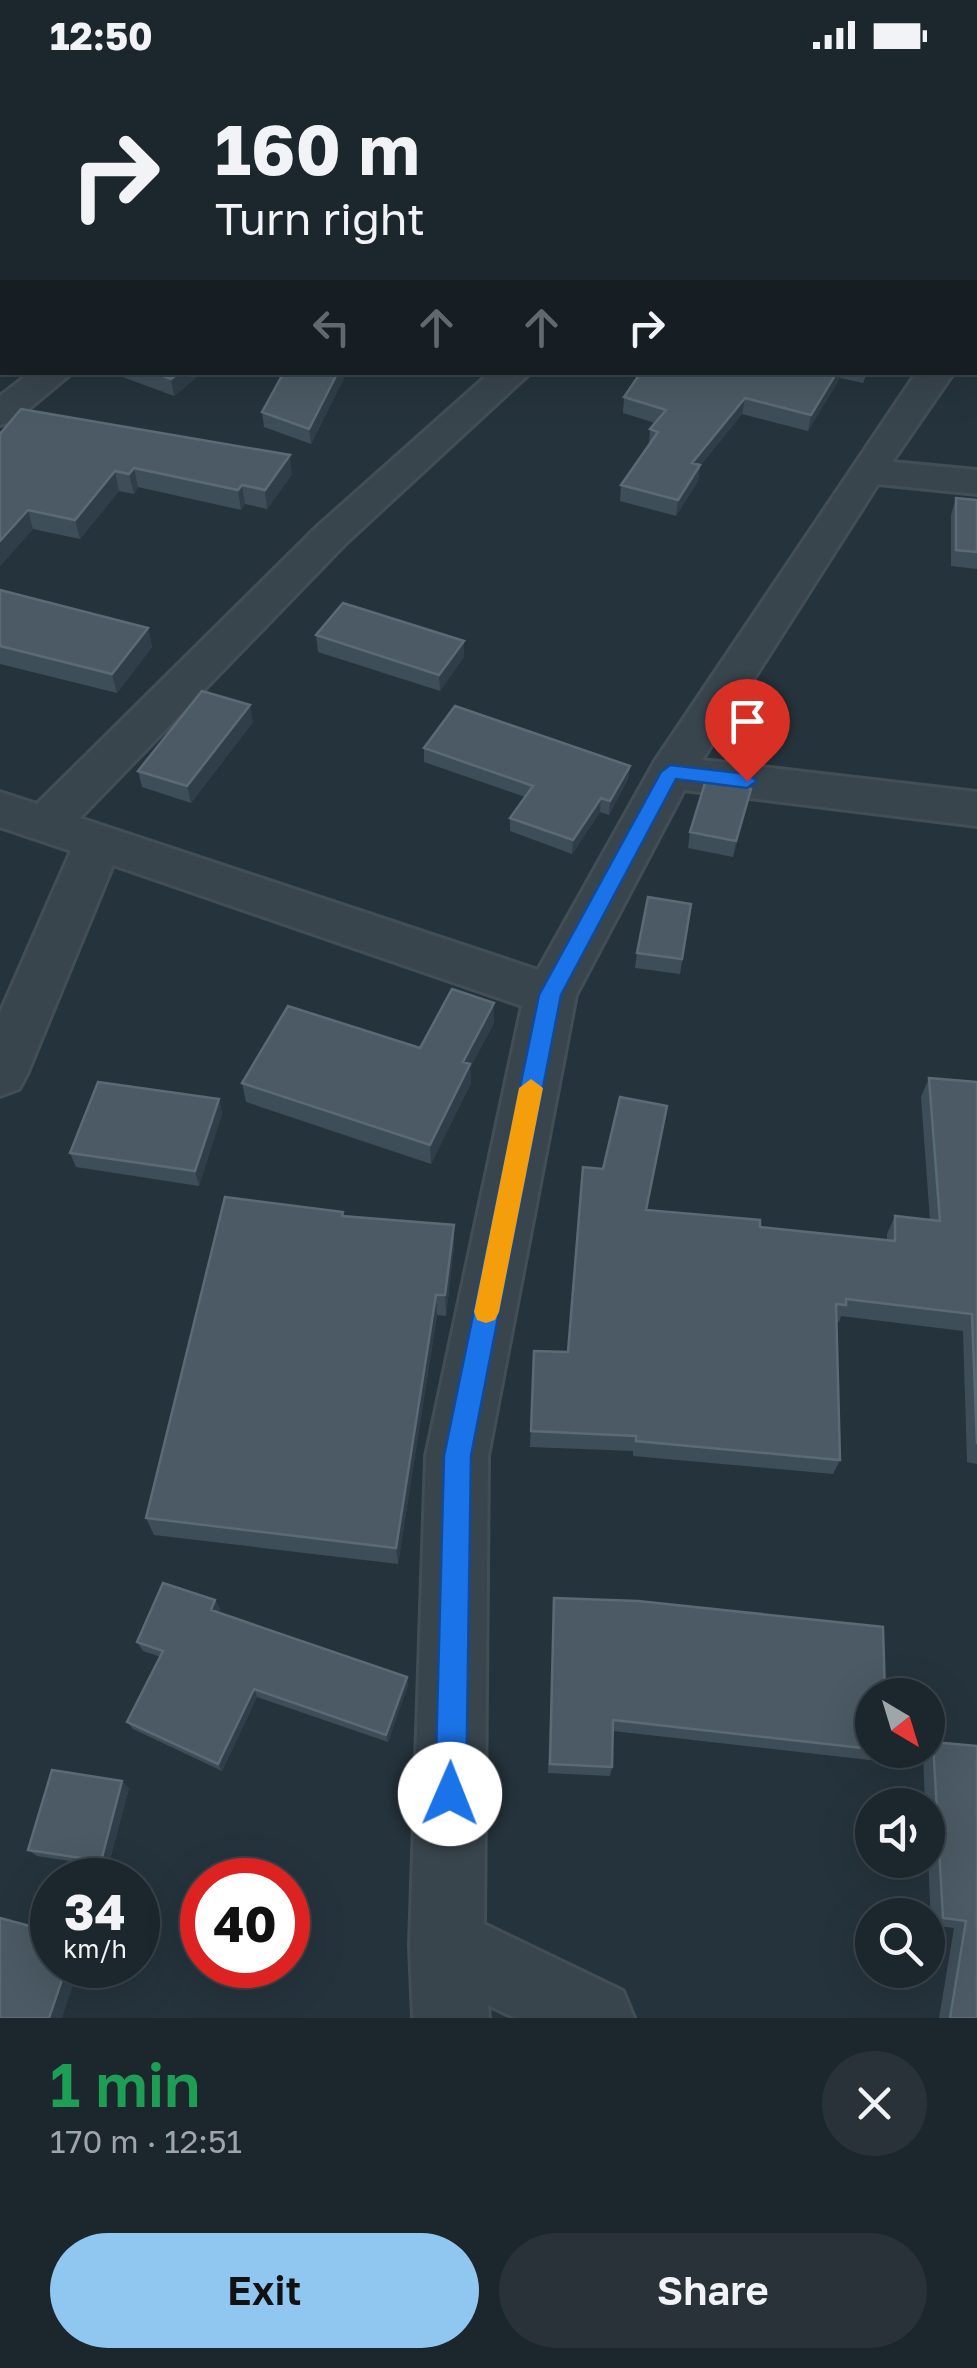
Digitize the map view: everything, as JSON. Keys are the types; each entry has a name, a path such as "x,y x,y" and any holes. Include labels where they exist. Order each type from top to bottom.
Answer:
{"street":[{"path":"0,414 51,375"},
{"path":"46,824 235,632 452,422 509,375"},
{"path":"450,2018 448,1945 458,1456 550,995 670,772 866,471 934,375"},
{"path":"866,471 977,482"},
{"path":"670,772 977,809"},
{"path":"0,809 550,995"},
{"path":"0,1074 99,842"},
{"path":"448,1945 596,2018"}],"building":[{"path":"282,375 336,375 309,429 262,412"},
{"path":"639,375 835,375 811,415 745,398 692,463 700,465 678,500 621,485 658,432 650,429 666,410 624,397"},
{"path":"21,409 290,455 265,490 242,485 238,490 134,468 129,474 115,471 75,520 28,510 0,541 0,434"},
{"path":"956,498 977,500 977,552 956,550"},
{"path":"0,590 148,628 112,674 0,646"},
{"path":"343,603 464,641 439,675 316,635"},
{"path":"202,691 250,705 187,786 138,771"},
{"path":"455,706 630,766 610,801 601,798 573,840 510,818 533,786 424,748"},
{"path":"706,780 751,789 736,841 690,832"},
{"path":"648,897 691,904 682,959 637,953"},
{"path":"452,989 494,1003 463,1062 470,1064 430,1145 242,1083 288,1006 420,1048"},
{"path":"929,1078 977,1082 977,1444 972,1314 846,1299 846,1305 836,1304 840,1460 636,1441 636,1436 531,1431 534,1351 568,1352 583,1167 603,1169 620,1097 667,1106 646,1210 760,1220 760,1227 895,1241 895,1216 940,1221"},
{"path":"98,1082 219,1099 195,1171 70,1153"},
{"path":"225,1197 343,1212 342,1216 454,1225 445,1295 436,1295 396,1548 146,1518"},
{"path":"163,1583 215,1600 211,1610 407,1677 386,1735 254,1689 218,1764 127,1722 163,1651 137,1642"},
{"path":"554,1598 638,1601 883,1627 884,1678 855,1678 855,1747 613,1720 612,1767 550,1764"},
{"path":"945,1743 977,1746 977,2018 950,2018 966,1921 945,1918 941,1878 945,1878 945,1788 936,1788 934,1768 945,1768"},
{"path":"52,1770 122,1781 102,1858 28,1850"},
{"path":"0,1918 30,1926 30,1988 59,1988 49,2018 0,2018"}],"slow traffic":[{"path":"486,1312 531,1088"}],"route":[{"path":"450,1794 458,1456 550,995 670,772 747,781"}]}
